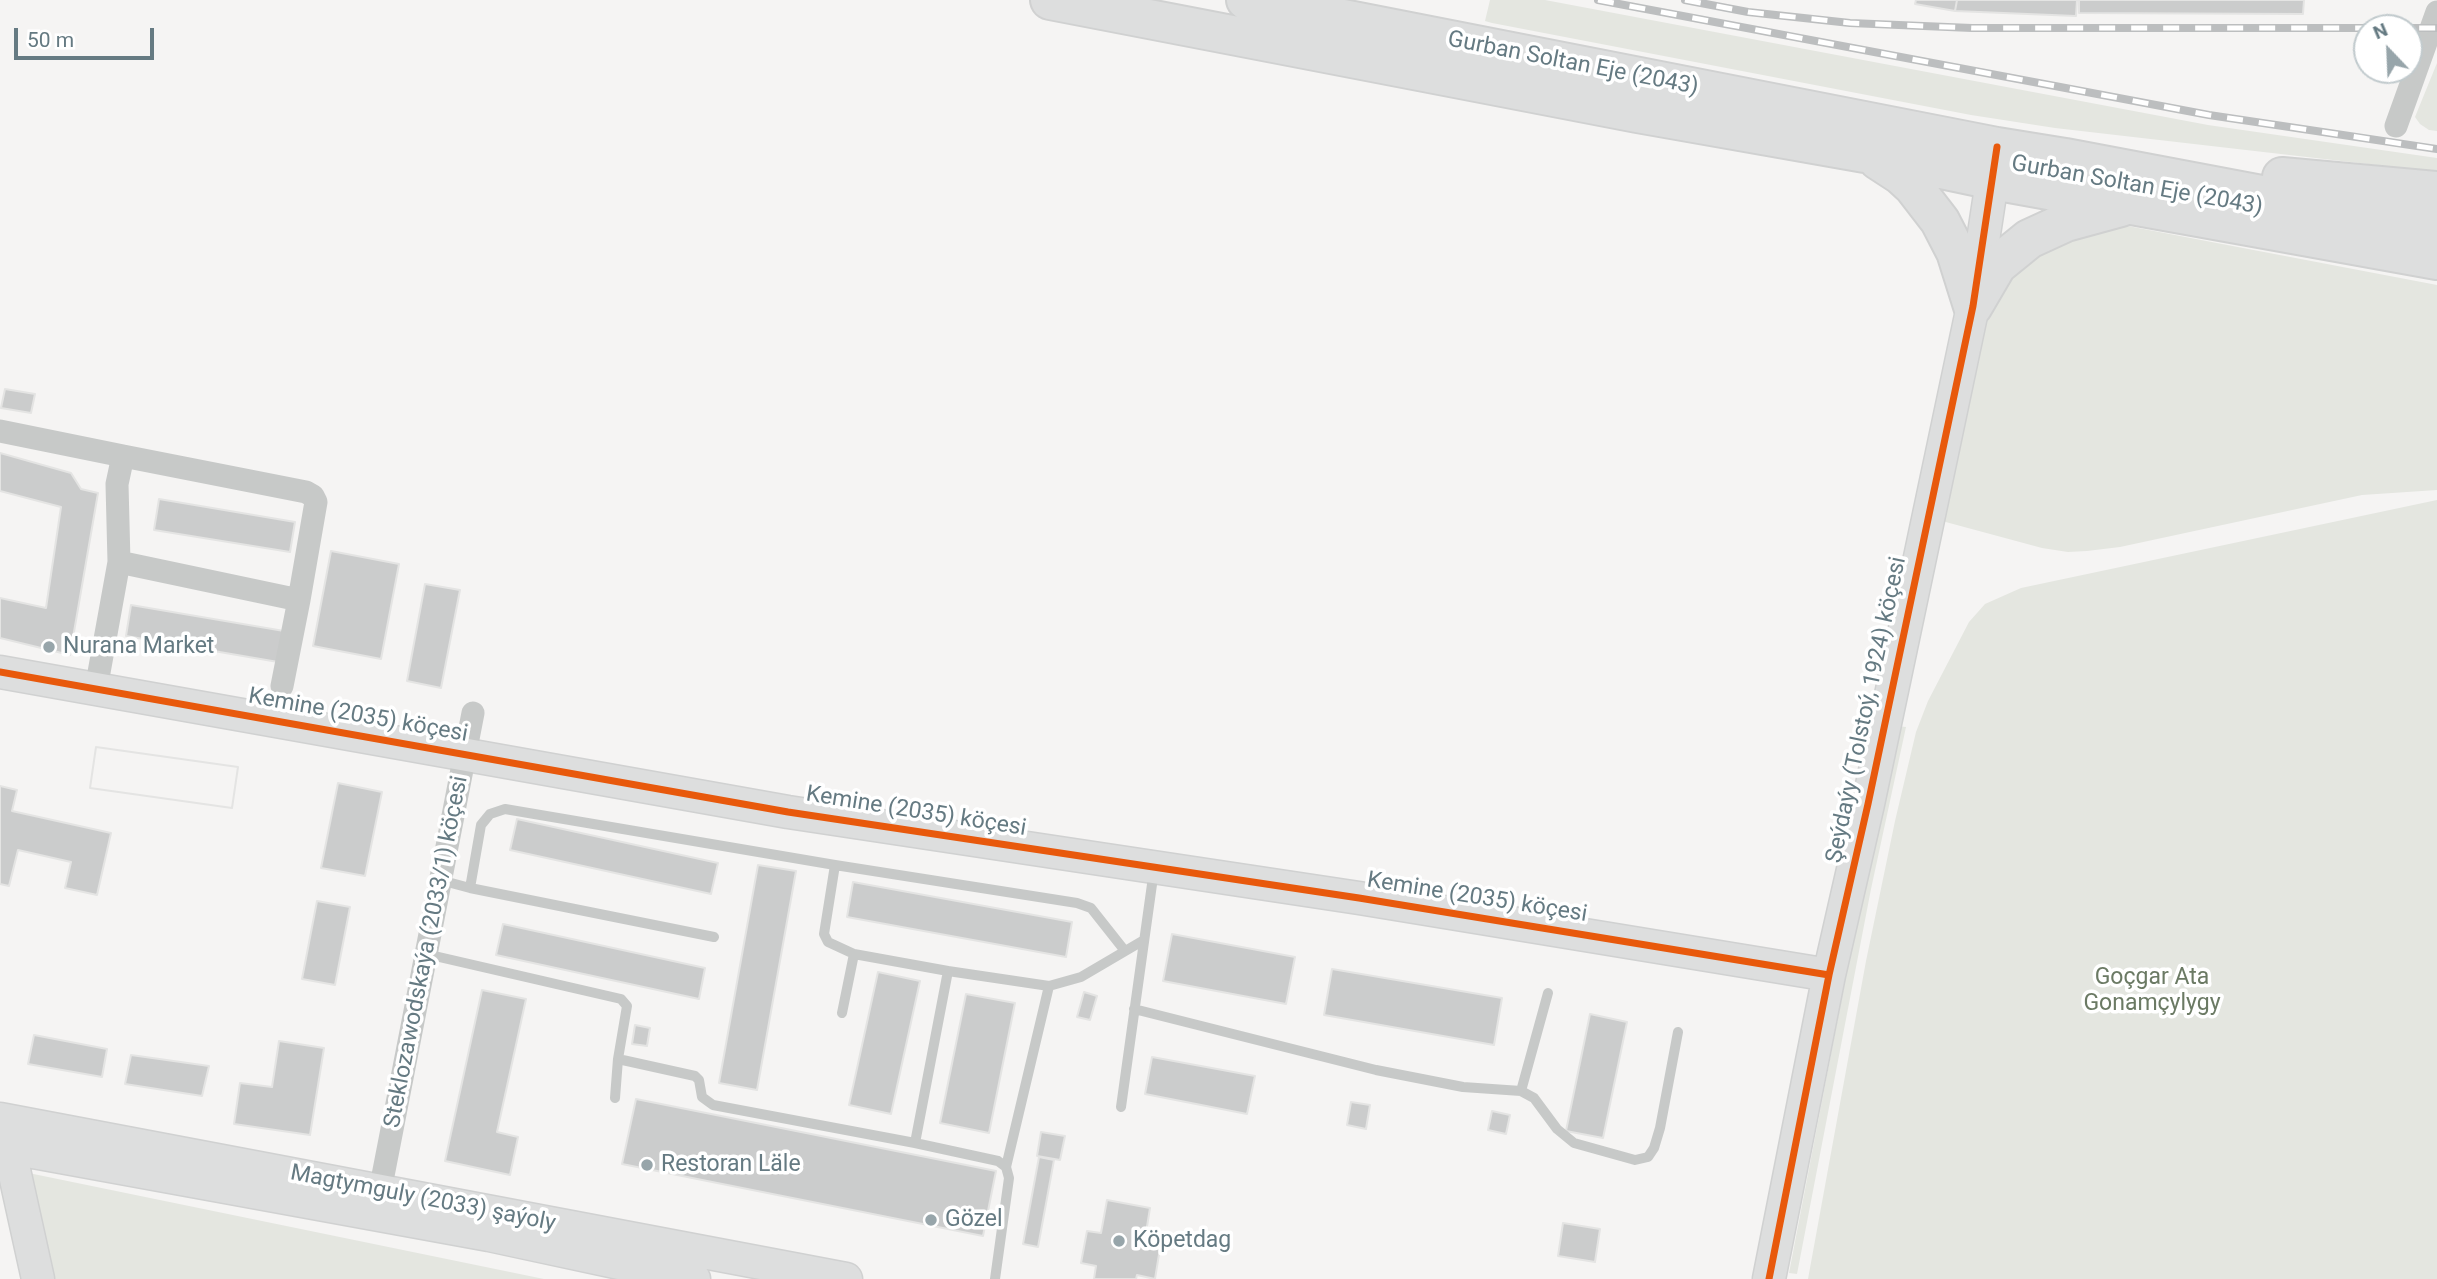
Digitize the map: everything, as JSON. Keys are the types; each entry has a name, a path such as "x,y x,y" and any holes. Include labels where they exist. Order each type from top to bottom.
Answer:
{"highway":[{"name":"Gurban Soltan Eje (2043)","path":"1050,0 1637,113 1865,153 1995,164 2065,158 2437,228"},
{"name":"Gurban Soltan Eje (2043)","path":"1246,0 1995,164 2132,205 2437,260"},
{"path":"1865,153 1901,175 1940,220 1956,252 1973,306"},
{"path":"2065,158 2437,191"},
{"name":"Gurban Soltan Eje (2043)","path":"1973,306 1997,265 2029,239 2066,222 2132,205"}],"street":[{"path":"2396,126 2437,12"},
{"name":"Şeýdaýy (Tolstoý, 1924) köçesi","path":"1769,1279 1829,975 1868,804 1973,306 1995,164"},
{"path":"0,431 296,490 313,496 316,502 282,686"},
{"path":"96,689 119,562 117,484 123,456"},
{"path":"119,562 299,600"},
{"name":"Kemine (2035) köçesi","path":"0,672 788,812 1359,898 1829,975"},
{"name":"Steklozawodskaýa (2033/1) köçesi","path":"380,1191 473,713"},
{"path":"6,1134 38,1279"},
{"name":"Magtymguly (2033) şaýoly","path":"6,1134 380,1191 846,1279"},
{"name":"Magtymguly (2033) şaýoly","path":"6,1134 694,1279"}],"lane":[{"path":"470,888 481,825 490,814 505,809 1077,904 1091,908 1125,951"},
{"path":"835,865 824,934 828,942 854,954 1049,986 1081,977 1144,940"},
{"path":"1121,1107 1154,868"},
{"path":"440,880 714,937"},
{"path":"426,954 621,999 627,1006 615,1098"},
{"path":"842,1013 854,954"},
{"path":"915,1143 948,971"},
{"path":"995,1279 1009,1178 1006,1167 1049,986"},
{"path":"1521,1091 1548,993"},
{"path":"1134,1009 1376,1070 1463,1087 1521,1091 1534,1098 1557,1129 1574,1143 1635,1160 1648,1157 1660,1128 1678,1032"},
{"path":"618,1059 695,1076 699,1080 702,1097 713,1105 915,1143 998,1161 1006,1167"}],"green space":[{"path":"1490,0 1545,0 2208,125 2437,158 2437,172 2055,128 1971,115 1492,23 1485,21"},
{"path":"2437,63 2437,131 2429,130 2415,117"},
{"path":"2112,223 2437,285 2437,490 2362,495 2120,547 2087,551 2068,552 2042,548 1942,521 1987,314 2004,287 2036,254"},
{"name":"Goçgar Ata Gonamçylygy","path":"2437,500 2437,1279 1808,1279 1866,961 1916,732 1928,701 1969,622 1985,604 2021,588"},
{"path":"1898,726 1906,727 1871,889 1797,1274 1789,1273 1863,887"},
{"path":"14,1170 544,1279 46,1279"}],"building":[{"path":"1916,0 1957,0 1955,11 1915,4"},
{"path":"1957,0 2077,0 2076,16 1955,11"},
{"path":"2079,0 2304,0 2303,14 2079,13"},
{"path":"5,389 35,394 31,413 1,408"},
{"path":"0,453 71,473 81,489 98,493 70,655 0,638 0,598 46,608 61,507 0,491"},
{"path":"159,499 295,522 290,552 154,530"},
{"path":"331,551 399,564 381,659 313,646"},
{"path":"425,584 460,590 441,688 407,681"},
{"path":"131,605 284,631 278,662 126,636"},
{"path":"96,747 238,767 232,808 90,788"},
{"path":"96,747 238,767 232,808 90,788"},
{"path":"338,783 382,792 365,876 321,868"},
{"path":"0,786 17,790 12,811 111,833 97,895 65,888 71,862 18,850 9,886 0,884"},
{"path":"517,819 718,863 711,894 510,850"},
{"path":"758,865 796,871 757,1090 719,1083"},
{"path":"853,882 1072,922 1066,957 847,917"},
{"path":"317,901 350,907 335,985 302,979"},
{"path":"503,924 705,968 699,999 496,955"},
{"path":"1172,934 1295,957 1286,1004 1163,981"},
{"path":"1332,969 1502,998 1494,1045 1324,1015"},
{"path":"878,972 920,981 891,1114 849,1105"},
{"path":"482,990 526,999 497,1132 518,1137 510,1175 445,1161"},
{"path":"1084,992 1097,996 1090,1020 1077,1017"},
{"path":"966,994 1015,1003 989,1133 940,1123"},
{"path":"1590,1014 1627,1022 1603,1138 1566,1131"},
{"path":"635,1025 650,1028 647,1046 632,1044"},
{"path":"34,1035 107,1049 102,1077 28,1064"},
{"path":"279,1041 324,1048 310,1135 234,1124 240,1083 272,1087"},
{"path":"131,1055 209,1066 202,1096 125,1084"},
{"path":"1152,1057 1255,1076 1247,1114 1145,1094"},
{"path":"636,1099 996,1171 983,1236 622,1164"},
{"path":"1351,1102 1370,1105 1366,1129 1347,1125"},
{"path":"1492,1111 1510,1115 1506,1134 1488,1130"},
{"path":"1041,1132 1065,1136 1060,1160 1037,1156"},
{"path":"1039,1157 1054,1160 1038,1247 1023,1244"},
{"name":"Köpetdag","path":"1107,1200 1150,1208 1145,1239 1161,1242 1155,1279 1137,1275 1136,1279 1094,1279 1096,1266 1081,1263 1087,1231 1101,1233"},
{"path":"1563,1223 1600,1229 1595,1262 1558,1256"}],"railway":[{"path":"1598,0 2209,115 2437,149"},
{"path":"1685,0 1748,12 1850,23 1972,28 2437,28"}],"cycle path":[{"path":"1769,1279 1829,975 1868,804 1973,306 1997,147"},
{"path":"0,672 788,812 1359,898 1829,975"}],"place":[{"name":"Nurana Market","path":"49,647"},
{"name":"Restoran Läle","path":"647,1165"},
{"name":"Gözel","path":"931,1220"},
{"name":"Köpetdag","path":"1119,1241"}]}
